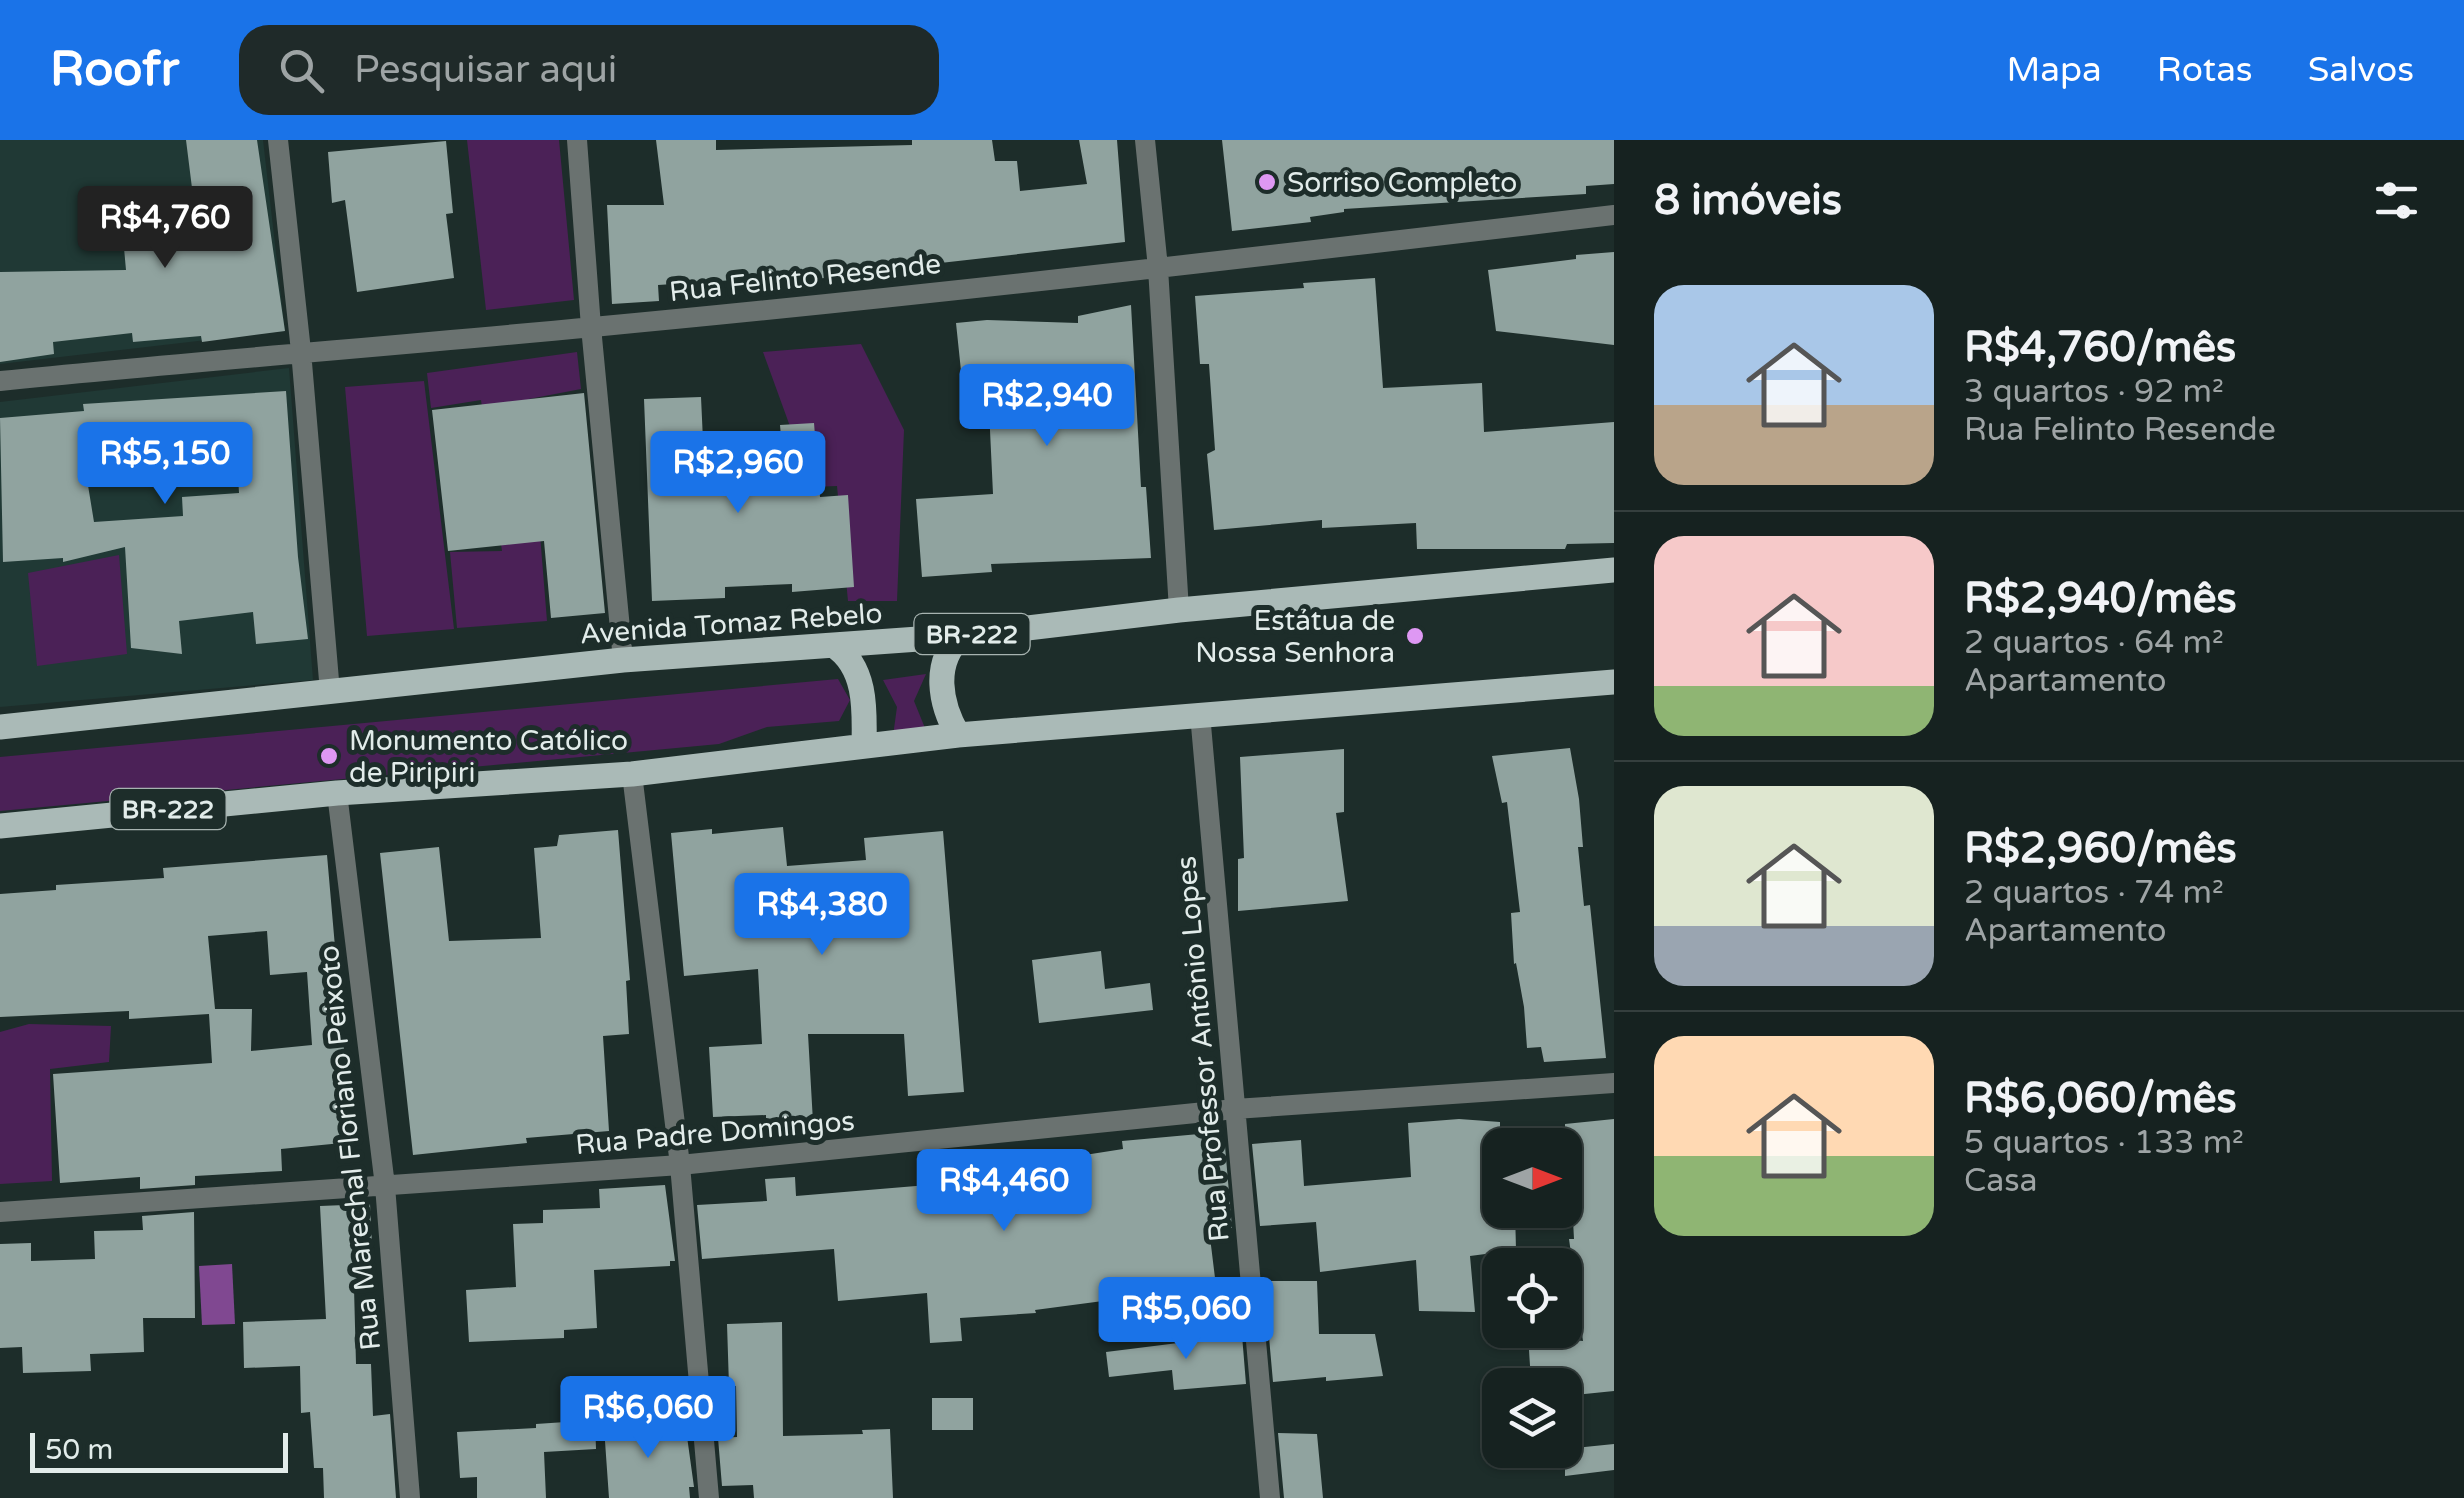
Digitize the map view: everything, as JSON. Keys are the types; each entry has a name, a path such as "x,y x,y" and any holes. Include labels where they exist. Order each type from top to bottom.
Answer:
{"main road":[{"name":"Avenida Tomaz Rebelo","path":"330,692 623,660 961,636 1178,610 1614,570"},
{"path":"958,735 946,716 941,681 952,644 961,636"},
{"path":"833,645 846,653 859,681 864,744"},
{"name":"BR-222","path":"0,826 336,793 632,774 958,735 1614,682"},
{"name":"BR-222","path":"0,728 330,692"}],"street":[{"path":"278,140 301,351 330,692"},
{"path":"577,140 623,660"},
{"path":"1144,140 1158,268 1178,610"},
{"name":"Rua Felinto Resende","path":"0,381 591,327 1158,268 1614,215"},
{"name":"Rua Professor Antônio Lopes","path":"1200,714 1270,1498"},
{"path":"632,774 680,1164 709,1498"},
{"name":"Rua Marechal Floriano Peixoto","path":"336,793 385,1186 410,1498"},
{"name":"Rua Padre Domingos","path":"0,1212 680,1164 1235,1109 1614,1084"}],"shaded area":[{"path":"0,140 263,140 285,331 0,364"},
{"path":"467,140 559,140 574,300 486,310"},
{"path":"861,344 904,430 897,601 848,601 837,486 812,487 763,352"},
{"path":"577,352 581,389 529,399 547,621 457,628 450,552 502,551 481,400 431,408 427,373"},
{"path":"289,368 313,680 0,707 0,402"},
{"path":"424,381 454,629 367,636 345,387"},
{"path":"119,555 127,654 37,666 28,573"},
{"path":"926,674 914,701 927,733 893,736 897,707 883,680"},
{"path":"838,679 850,700 839,721 767,727 719,744 0,811 0,757"},
{"path":"29,1024 111,1026 109,1062 50,1069 52,1181 0,1184 0,1032"},
{"path":"232,1264 235,1324 202,1325 199,1266"}],"building":[{"path":"186,140 257,140 285,331 202,342 201,336 133,342 132,333 53,342 54,354 0,362 0,272 126,270 122,226 196,220"},
{"path":"656,140 716,140 716,150 992,140 995,161 1017,161 1020,191 1087,184 1079,140 1117,140 1125,242 887,269 887,273 750,284 750,279 658,285 659,301 612,304 607,205 664,205"},
{"path":"1222,140 1614,140 1614,184 1586,186 1586,194 1344,209 1310,217 1311,222 1232,231"},
{"path":"446,141 453,213 446,214 454,278 357,292 345,200 332,203 328,152"},
{"path":"1614,252 1614,345 1496,331 1488,270"},
{"path":"1375,278 1383,388 1482,383 1484,432 1614,422 1614,543 1567,544 1565,549 1417,549 1416,523 1322,528 1322,520 1214,530 1207,454 1215,450 1209,364 1200,364 1195,296"},
{"path":"1131,305 1141,487 1146,487 1151,558 991,564 992,572 922,577 916,499 993,494 989,409 965,409 956,323 1078,323 1078,316"},
{"path":"286,391 308,639 256,644 253,612 179,621 182,654 131,648 125,547 63,562 63,558 3,562 0,418 84,411 83,404","holes":["235,425 239,493 182,497 183,516 94,522 84,461 176,457 178,426"]},
{"path":"584,393 605,613 551,618 544,541 448,551 432,410"},
{"path":"701,397 705,484 785,482 780,425 814,423 820,497 848,495 854,587 792,592 792,584 725,587 725,598 652,601 644,399"},
{"path":"1570,748 1579,799 1583,847 1578,847 1584,906 1590,905 1606,1058 1544,1062 1541,1047 1527,1048 1524,1007 1514,964 1511,913 1520,912 1507,802 1502,803 1492,756"},
{"path":"1344,749 1344,812 1336,813 1348,901 1238,911 1238,859 1244,858 1240,757"},
{"path":"783,827 787,866 866,860 864,838 943,831 964,1092 908,1096 904,1034 808,1034 813,1122 766,1124 766,1115 713,1117 709,1047 762,1044 758,969 684,976 671,833 712,829 712,834"},
{"path":"618,830 630,980 626,981 629,1034 603,1036 609,1131 526,1138 527,1143 413,1155 380,853 439,847 449,941 541,938 534,848 557,846 559,835"},
{"path":"327,855 352,1142 281,1149 282,1171 195,1176 195,1185 140,1189 140,1177 60,1183 53,1074 212,1063 209,1014 129,1019 129,1011 0,1017 0,894 56,890 56,885 164,878 163,868","holes":["267,931 270,975 307,972 312,1045 251,1051 252,1009 215,1009 208,936"]},
{"path":"1101,951 1105,989 1150,983 1153,1010 1039,1023 1032,960"},
{"path":"1459,1119 1500,1122 1500,1128 1482,1128 1482,1228 1515,1228 1516,1248 1482,1248 1482,1254 1470,1256 1475,1312 1419,1311 1416,1260 1320,1272 1316,1222 1260,1226 1252,1144 1301,1140 1304,1186 1411,1177 1408,1123"},
{"path":"1614,1119 1614,1391 1582,1394 1582,1368 1530,1368 1529,1348 1582,1348 1583,1341 1582,1248 1570,1248 1569,1239 1574,1239 1573,1228 1582,1228 1582,1128 1565,1128 1565,1124"},
{"path":"1210,1133 1211,1147 1225,1146 1232,1228 1209,1229 1216,1286 1035,1310 1036,1313 960,1318 962,1341 930,1343 927,1293 838,1301 834,1249 702,1259 697,1205 767,1201 765,1179 795,1177 796,1196 952,1183 952,1177 995,1174 996,1198 1076,1194 1072,1157 1123,1149 1122,1141"},
{"path":"665,1185 675,1261 670,1261 670,1266 594,1270 597,1328 564,1330 564,1338 469,1342 466,1290 516,1287 513,1224 543,1223 543,1210 600,1208 599,1189"},
{"path":"370,1204 374,1286 354,1288 356,1364 371,1364 373,1416 390,1414 396,1498 324,1498 323,1468 314,1468 310,1412 301,1413 300,1366 244,1368 243,1322 326,1319 320,1206"},
{"path":"194,1212 195,1318 143,1318 144,1352 90,1354 91,1371 23,1373 22,1347 0,1348 0,1244 31,1243 31,1261 95,1259 94,1231 143,1230 142,1216"},
{"path":"1264,1281 1317,1281 1319,1334 1375,1334 1383,1376 1273,1382"},
{"path":"782,1322 783,1436 863,1434 862,1430 890,1429 893,1498 754,1498 753,1485 722,1486 718,1438 737,1437 736,1386 729,1386 727,1324"},
{"path":"1242,1335 1246,1384 1174,1390 1172,1370 1109,1377 1106,1352"},
{"path":"932,1398 973,1398 973,1430 932,1430"},
{"path":"595,1420 596,1449 544,1452 546,1498 477,1498 477,1477 460,1478 457,1432"},
{"path":"685,1422 694,1487 689,1487 690,1498 609,1498 604,1427"},
{"path":"1278,1433 1317,1434 1323,1498 1284,1498"},
{"path":"1614,1444 1614,1470 1565,1476 1565,1468 1582,1468 1582,1447"}],"place":[{"name":"Sorriso Completo","path":"1267,182"},
{"name":"Estátua de Nossa Senhora","path":"1415,636"},
{"name":"Monumento Católico de Piripiri","path":"329,756"}]}
